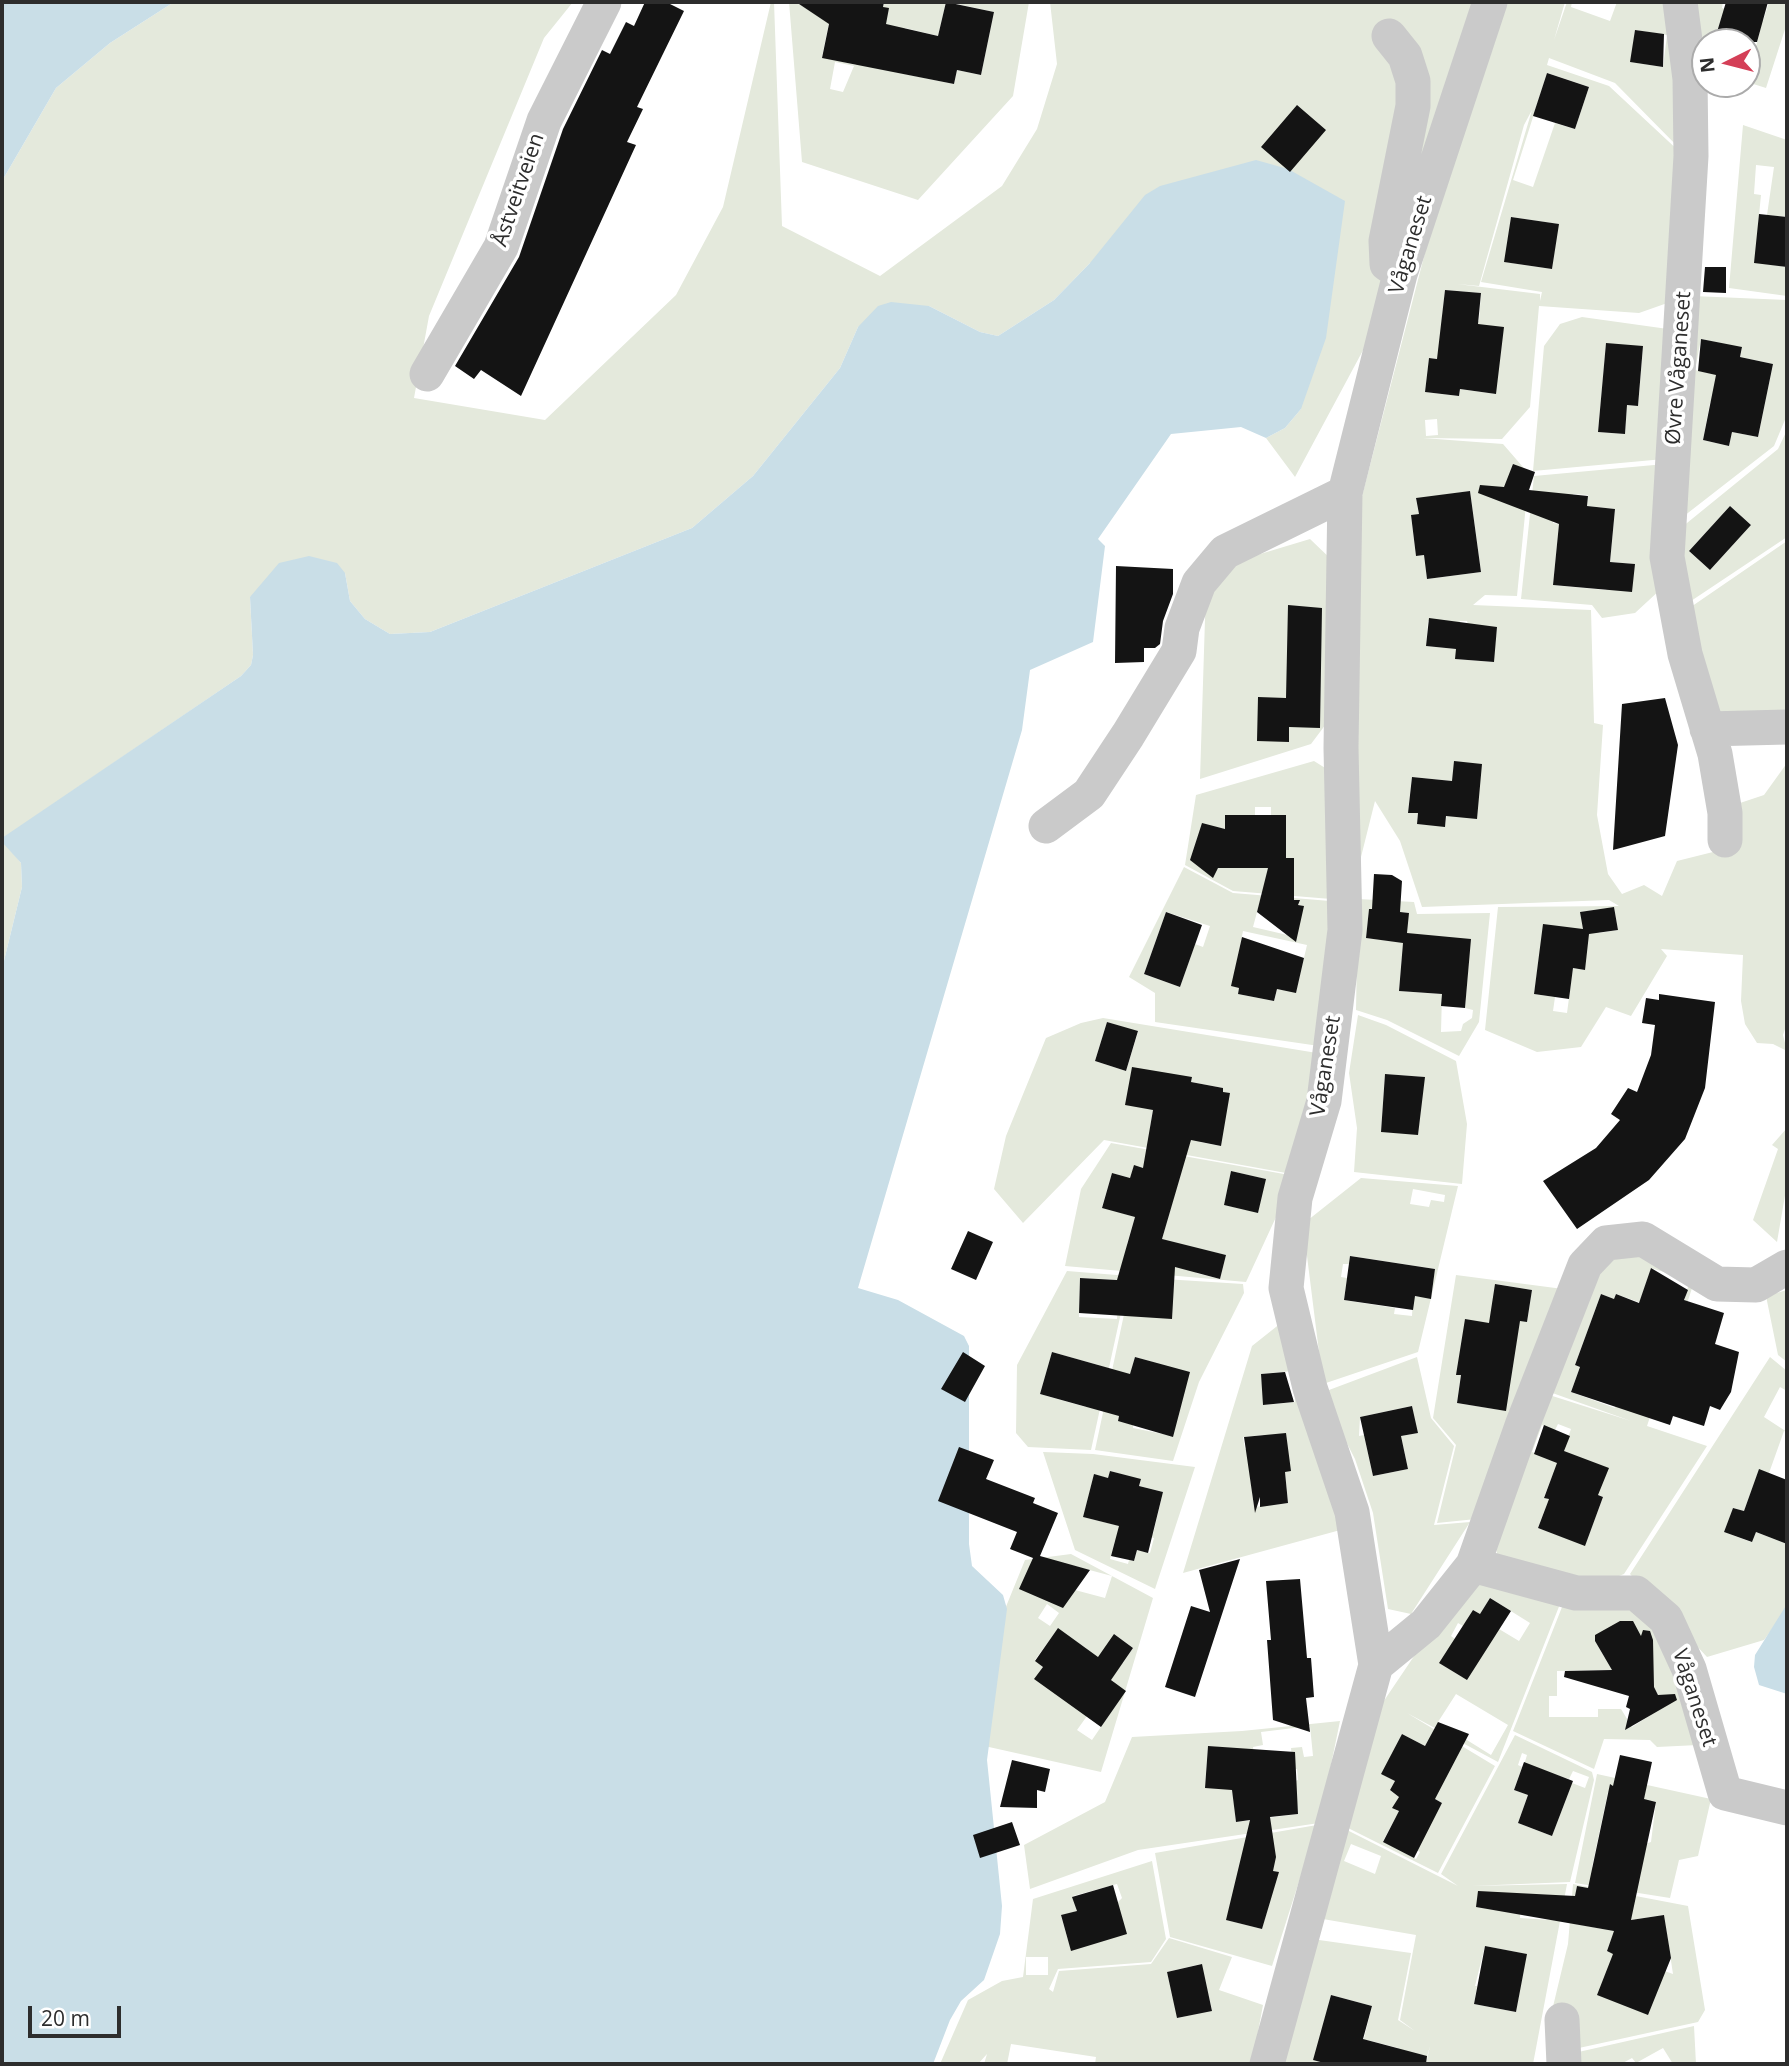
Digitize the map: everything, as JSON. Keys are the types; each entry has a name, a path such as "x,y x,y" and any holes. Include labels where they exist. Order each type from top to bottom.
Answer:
{"street":[{"name":"Åstveitveien","path":"427,374 501,247 544,121 604,2"},
{"name":"Våganeset","path":"1267,2064 1376,1665 1352,1511 1310,1388 1286,1288 1295,1198 1324,1101 1345,930 1342,707 1345,493 1400,274 1490,2"},
{"name":"Øvre Våganeset","path":"1680,2 1690,79 1691,156 1667,557 1685,654 1707,729 1725,813 1725,840"},
{"path":"1389,36 1405,56 1413,81 1413,106 1386,241 1387,264 1400,274"},
{"path":"1046,826 1089,794 1179,651 1182,628 1199,583 1225,552 1345,493"},
{"path":"1707,729 1787,727"},
{"path":"1376,1665 1426,1624 1473,1565 1522,1426 1585,1265 1606,1243 1643,1239 1717,1284 1756,1285 1787,1267"},
{"name":"Våganeset","path":"1473,1565 1576,1593 1636,1593 1666,1619 1689,1669 1725,1793 1787,1808"},
{"path":"1562,2020 1564,2064"}],"shaded area":[{"path":"174,2 573,2 544,38 429,316 414,398 545,420 676,295 723,207 771,2 774,2 782,226 880,276 1002,186 1037,129 1057,64 1050,2 1565,2 1554,40 1567,2 1572,2 1571,7 1610,21 1617,2 1673,2 1681,150 1615,83 1549,58 1547,65 1609,86 1682,154 1673,301 1639,313 1539,306 1530,407 1502,439 1423,438 1503,444 1529,474 1517,596 1485,595 1473,605 1591,610 1594,723 1603,725 1597,815 1608,874 1622,894 1644,885 1662,896 1677,861 1741,845 1734,805 1764,795 1787,763 1787,1023 1783,1035 1787,1051 1773,1044 1757,1043 1745,1024 1741,1001 1743,955 1661,949 1667,956 1631,1016 1606,1007 1581,1047 1537,1052 1485,1030 1498,907 1619,906 1609,900 1422,907 1400,841 1375,801 1357,873 1360,504 1434,218 1295,477 1266,438 1285,428 1301,409 1090,263 1054,300 998,336 980,332 929,306 858,327 840,368 753,476 692,528 430,632 390,634 365,619 350,601 345,573 250,597 253,655 251,665 241,676 2,839 2,181 56,88 110,43","holes":["1635,30 1667,35 1663,67 1631,62","1547,73 1589,87 1575,129 1555,123 1533,187 1513,180","1532,110 1481,282 1542,292 1540,301 1540,294 1457,284 1479,286 1524,125","1511,217 1558,224 1552,269 1505,262","1445,290 1481,293 1479,321 1442,317","1429,358 1451,360 1496,394 1460,389 1459,396 1425,392","1437,419 1438,435 1426,436 1425,420","1470,491 1481,572 1427,579 1424,555 1416,556 1411,516 1419,514 1416,499","1428,621 1459,624 1460,621 1467,621 1468,625 1497,628 1493,662 1456,659 1456,649 1426,646","1412,777 1452,781 1445,826 1417,824 1418,813 1408,812","1614,907 1618,930 1599,933 1581,912","1542,936 1585,970 1573,968 1567,1013 1553,1011 1555,997 1534,994"]},
{"path":"789,2 796,2 821,18 832,2 847,2 844,15 883,7 884,2 946,2 938,36 905,28 895,72 954,84 957,70 981,75 994,12 948,2 1029,2 1013,96 918,200 802,162","holes":["829,23 864,31 856,65 822,57","835,62 854,66 843,92 830,89"]},
{"path":"1692,2 1723,2 1722,8 1763,21 1769,2 1787,2 1787,23 1766,88 1761,86 1761,27 1722,16 1718,28 1697,28"},
{"path":"1743,125 1787,140 1787,217 1767,215 1774,167 1756,165 1754,194 1761,195 1758,225 1770,227 1766,264 1787,267 1787,296 1729,288"},
{"path":"1693,296 1787,300 1787,415 1774,446 1675,523","holes":["1701,339 1742,348 1740,357 1773,364 1758,437 1732,432 1729,446 1703,440 1710,403 1727,377 1695,370"]},
{"path":"1582,317 1675,330 1664,459 1533,471 1544,346 1560,324","holes":["1606,344 1643,347 1638,406 1627,405 1625,434 1598,432"]},
{"path":"1787,430 1787,537 1685,605 1671,536 1778,449","holes":["1730,506 1751,525 1710,570 1689,551"]},
{"path":"1665,464 1661,589 1635,613 1602,618 1592,605 1521,599 1534,476","holes":["1573,494 1588,495 1587,506 1615,509 1610,562 1634,564 1606,590 1553,585 1559,524 1553,523 1556,496 1572,498"]},
{"path":"1310,539 1334,562 1332,716 1311,744 1200,779 1206,587 1237,561"},
{"path":"1787,541 1787,720 1726,722 1707,702 1685,611"},
{"path":"1314,761 1330,771 1331,899 1233,891 1185,865 1196,795","holes":["1255,807 1271,807 1271,815 1286,815 1286,858 1294,859 1294,868 1227,868 1225,854 1213,877 1202,824 1225,829 1225,815 1255,815"]},
{"path":"2,839 21,863 22,887 2,969"},
{"path":"1184,867 1233,893 1330,901 1319,1046 1155,1022 1155,993 1129,977","holes":["1260,901 1299,901 1298,905 1303,906 1296,937 1253,927","1166,912 1210,926 1203,947 1195,944 1180,987 1144,974","1243,931 1307,945 1296,992 1277,989 1274,1001 1238,994 1239,988 1232,986"]},
{"path":"1358,899 1414,902 1417,914 1490,913 1479,1022 1459,1056 1387,1020 1356,1010","holes":["1369,909 1409,913 1400,942 1366,938","1404,933 1469,959 1465,1008 1473,1010 1472,1018 1463,1024 1461,1031 1441,1032 1442,994 1399,991"]},
{"path":"1358,1015 1386,1025 1456,1061 1467,1124 1462,1184 1354,1172 1357,1128 1349,1073","holes":["1385,1074 1424,1077 1418,1134 1381,1132"]},
{"path":"1103,1018 1317,1053 1297,1175 1104,1140 1023,1223 994,1189 1006,1136 1046,1038 1081,1023","holes":["1107,1022 1138,1032 1126,1071 1095,1061","1192,1077 1191,1082 1223,1088 1221,1146 1200,1142 1201,1136 1150,1127 1153,1110"]},
{"path":"1787,1128 1787,1184 1777,1242 1753,1220 1778,1149 1772,1145"},
{"path":"1111,1143 1295,1176 1246,1282 1065,1266 1081,1189","holes":["1134,1166 1179,1179 1158,1253 1127,1244 1135,1217 1102,1207 1112,1173 1130,1178","1231,1171 1265,1179 1258,1212 1224,1205","1203,1250 1226,1255 1220,1279 1196,1273"]},
{"path":"1361,1178 1458,1186 1418,1352 1323,1384 1303,1224","holes":["1413,1189 1445,1195 1444,1202 1431,1200 1429,1207 1410,1204","1350,1256 1435,1269 1431,1298 1413,1296 1412,1316 1394,1314 1395,1308 1344,1300 1347,1278 1341,1277 1343,1264 1349,1264"]},
{"path":"1619,1245 1695,1279 1647,1426 1707,1446 1624,1574 1599,1584 1499,1560 1492,1536 1543,1393 1631,1421 1544,1390 1590,1275","holes":["1651,1268 1690,1280 1680,1315 1640,1302","1601,1294 1614,1299 1616,1294 1644,1304 1650,1313 1615,1408 1571,1392 1580,1367 1575,1365","1558,1424 1571,1429 1559,1463 1532,1452 1542,1425 1555,1430","1553,1474 1603,1497 1585,1545 1538,1528 1549,1499 1544,1497"]},
{"path":"1067,1271 1129,1276 1091,1450 1028,1447 1016,1433 1017,1365","holes":["1080,1278 1119,1280 1117,1319 1079,1317","1052,1352 1098,1365 1086,1407 1040,1394"]},
{"path":"1456,1275 1563,1289 1476,1519 1437,1523 1456,1445 1433,1418","holes":["1496,1284 1532,1290 1527,1322","1517,1338 1501,1410 1457,1403 1461,1375 1457,1375"]},
{"path":"1132,1277 1243,1284 1244,1293 1199,1382 1173,1461 1095,1450","holes":["1135,1357 1169,1367 1173,1436 1133,1428 1133,1425 1118,1420"]},
{"path":"1787,1290 1787,1362 1778,1355 1766,1296"},
{"path":"1286,1319 1344,1529 1183,1573 1252,1346","holes":["1293,1371 1295,1402 1264,1405 1261,1374","1263,1435 1264,1442 1259,1447 1245,1449 1243,1437","1247,1451 1285,1472 1288,1503 1254,1507"]},
{"path":"1417,1357 1431,1418 1454,1446 1434,1525 1470,1522 1411,1614 1388,1609 1373,1513 1355,1459 1321,1393","holes":["1412,1406 1417,1433 1401,1436 1408,1469 1373,1476 1364,1435 1359,1436 1360,1417"]},
{"path":"1770,1357 1787,1371 1787,1391 1780,1387 1764,1417 1787,1432 1784,1431 1769,1473 1759,1470 1744,1511 1733,1508 1724,1532 1751,1542 1756,1532 1787,1544 1787,1609 1764,1640 1707,1657 1630,1574"},
{"path":"1043,1452 1093,1454 1195,1467 1155,1589 1075,1550","holes":["1110,1471 1141,1480 1139,1486 1163,1492 1153,1534 1083,1517 1094,1475 1108,1478","1127,1531 1154,1538 1150,1553 1137,1550 1134,1561 1129,1560 1128,1564 1110,1559 1115,1541"]},
{"path":"1071,1554 1112,1576 1153,1598 1101,1772 980,1745 992,1641 1025,1560","holes":["1067,1564 1112,1576 1105,1598 1060,1586","1047,1604 1059,1613 1050,1626 1038,1618","1057,1630 1086,1648 1080,1657 1114,1682 1111,1688 1122,1696 1092,1740 1077,1730 1087,1716 1035,1679 1043,1667 1035,1660","1114,1634 1133,1648 1122,1663"]},
{"path":"1490,1577 1560,1604 1498,1762 1407,1713 1495,1766 1438,1873 1346,1827 1371,1720 1464,1582","holes":["1490,1598 1530,1623 1519,1641 1499,1629 1462,1677 1441,1664 1455,1639 1451,1636 1458,1623 1463,1626 1473,1610 1480,1614","1456,1694 1508,1725 1491,1755 1438,1722","1402,1734 1425,1746 1428,1741 1435,1799 1442,1803 1415,1849 1420,1852 1416,1859 1383,1841 1396,1817 1403,1814 1393,1808 1399,1797 1390,1790 1395,1781 1382,1774"]},
{"path":"1564,1602 1632,1607 1654,1618 1698,1745 1657,1747 1650,1740 1604,1739 1594,1769 1513,1731","holes":["1595,1641 1653,1663 1651,1683 1665,1706 1632,1727 1621,1709 1598,1709 1598,1717 1549,1717 1549,1696 1557,1696 1557,1671 1612,1670 1609,1660"]},
{"path":"1340,1721 1319,1823 1138,1850 1030,1889 1024,1845 1105,1802 1132,1737 1242,1731","holes":["1310,1726 1313,1756 1304,1757 1302,1747 1291,1748 1293,1769 1297,1769 1298,1780 1295,1781 1298,1814 1236,1822 1231,1778 1256,1772 1253,1747 1263,1745 1261,1732","1208,1746 1229,1748 1205,1788"]},
{"path":"1515,1735 1592,1772 1594,1780 1570,1882 1471,1886 1567,1884 1533,2064 1426,2064 1430,2046 1425,2064 1394,2064 1398,2048 1367,2040 1363,2042 1372,2006 1331,1995 1314,2060 1328,2064 1280,2064 1312,1939 1411,1953 1398,2020 1415,2031 1400,2020 1416,1935 1317,1918 1345,1829 1458,1886 1441,1874","holes":["1522,1753 1527,1755 1524,1765 1569,1779 1573,1771 1589,1777 1585,1788 1572,1783 1552,1836 1518,1823 1528,1795 1514,1790 1522,1767 1518,1765","1351,1844 1381,1856 1375,1874 1344,1861","1521,1894 1553,1895 1551,1920 1520,1918","1485,1946 1526,1954 1516,2012 1474,2004 1475,1986"]},
{"path":"1597,1774 1711,1799 1698,1856 1679,1860 1670,1898 1575,1883","holes":["1608,1792 1656,1802 1651,1842 1645,1844 1640,1877 1592,1867"]},
{"path":"1317,1825 1272,1966 1170,1937 1155,1853","holes":["1273,1871 1278,1872 1262,1929 1227,1920"]},
{"path":"1152,1861 1166,1939 1151,1962 1058,1969 1049,1989 1053,1992 1059,1971 1151,1964 1169,1938 1232,1957 1219,1990 1263,2005 1252,2064 1095,2064 1096,2057 1011,2044 1007,2064 984,2064 987,2054 978,2064 940,2064 968,2000 1002,1981 1023,1977 1033,1899","holes":["1117,1884 1122,1898 1071,1950 1061,1916 1077,1911 1073,1896","1026,1957 1048,1957 1048,1975 1026,1975","1201,1964 1212,2010 1178,2018 1167,1972"]},
{"path":"1573,1884 1688,1906 1705,2010 1698,2022 1556,2053 1550,2019 1568,1944","holes":["1577,1886 1604,1929 1571,1923","1664,1915 1673,1974 1607,1951 1618,1922"]},
{"path":"1694,2026 1696,2064 1673,2064 1663,2048 1636,2063 1632,2058 1621,2064 1574,2064 1574,2053"}],"water":[{"path":"2,2 174,2 110,43 56,88 2,181"},
{"path":"1256,160 1288,169 1345,201 1326,338 1301,409 1285,428 1266,438 1241,427 1171,434 1098,539 1105,546 1093,642 1030,670 1022,730 858,1288 898,1300 964,1336 969,1346 969,1544 972,1566 1003,1595 1007,1609 987,1760 1002,1906 1000,1934 984,1980 961,2001 950,2020 933,2064 2,2064 2,969 22,887 21,863 2,842 2,838 241,676 251,665 253,655 250,597 279,563 309,556 337,563 345,573 350,601 365,619 390,634 430,632 692,528 753,476 840,368 858,327 878,306 891,302 929,306 980,332 998,336 1054,300 1090,263 1145,195 1160,186"},
{"path":"1787,1604 1787,1694 1759,1685 1754,1667 1755,1655"}],"building":[{"path":"645,2 666,2 684,11 637,107 643,109 627,142 636,145 521,396 481,370 474,379 455,366 519,257 563,129 602,50 610,54 626,22 634,26"},
{"path":"796,2 884,2 883,7 889,8 886,24 938,36 946,2 994,12 981,75 957,70 954,84 822,58 829,24"},
{"path":"1726,2 1768,2 1761,28 1718,28"},
{"path":"1635,30 1664,34 1663,67 1630,62"},
{"path":"1547,73 1589,87 1575,129 1533,116"},
{"path":"1297,105 1326,130 1290,172 1261,147"},
{"path":"1759,214 1787,217 1787,267 1754,263"},
{"path":"1511,217 1559,224 1552,269 1504,262"},
{"path":"1705,267 1726,267 1726,293 1703,292"},
{"path":"1445,290 1481,293 1478,324 1504,327 1496,394 1460,389 1459,396 1425,392 1429,358 1437,359"},
{"path":"1701,339 1742,347 1740,357 1773,364 1758,437 1732,432 1729,446 1703,440 1716,375 1698,371"},
{"path":"1606,343 1643,346 1638,406 1627,405 1625,434 1598,432"},
{"path":"1513,464 1535,472 1529,490 1588,496 1587,506 1615,509 1610,562 1635,564 1632,592 1553,585 1559,524 1478,493 1480,485 1504,487"},
{"path":"1470,491 1481,572 1427,579 1424,555 1416,556 1411,515 1419,514 1416,498"},
{"path":"1730,506 1751,525 1710,570 1689,551"},
{"path":"1116,566 1173,569 1173,594 1163,621 1160,644 1155,648 1144,648 1144,662 1115,663"},
{"path":"1288,605 1322,608 1320,728 1289,727 1289,742 1257,741 1258,697 1286,698"},
{"path":"1429,618 1497,627 1494,662 1455,659 1456,649 1426,646"},
{"path":"1665,698 1678,745 1665,836 1613,850 1622,704"},
{"path":"1454,761 1482,764 1477,819 1446,816 1445,827 1417,824 1418,813 1408,813 1412,777 1452,781"},
{"path":"1225,815 1286,815 1286,858 1294,858 1294,900 1300,900 1298,905 1304,906 1296,942 1257,912 1268,868 1218,868 1213,878 1190,860 1202,823 1225,829"},
{"path":"1374,874 1392,875 1402,881 1400,912 1409,913 1407,933 1471,939 1465,1008 1441,1006 1442,994 1399,991 1403,943 1366,938 1369,909 1372,909"},
{"path":"1614,907 1618,930 1589,934 1585,970 1573,968 1569,999 1534,994 1543,924 1583,929 1580,912"},
{"path":"1166,912 1202,925 1180,987 1144,974"},
{"path":"1242,937 1304,958 1296,993 1277,989 1274,1001 1238,994 1239,988 1231,986"},
{"path":"1659,994 1715,1002 1705,1088 1685,1139 1649,1180 1577,1229 1543,1181 1596,1148 1620,1120 1611,1114 1628,1088 1637,1092 1651,1055 1655,1025 1642,1023 1646,998 1659,1000"},
{"path":"1107,1022 1138,1031 1126,1071 1095,1061"},
{"path":"1132,1067 1192,1077 1191,1082 1223,1088 1223,1092 1230,1093 1221,1146 1191,1140 1162,1239 1226,1255 1220,1279 1175,1267 1172,1319 1079,1313 1080,1278 1117,1280 1135,1217 1102,1208 1112,1173 1130,1178 1134,1165 1143,1168 1153,1110 1125,1105"},
{"path":"1385,1074 1425,1077 1418,1135 1381,1132"},
{"path":"1231,1171 1266,1179 1258,1213 1224,1205"},
{"path":"968,1231 993,1242 976,1280 951,1269"},
{"path":"1350,1256 1435,1269 1431,1299 1415,1296 1413,1310 1344,1300"},
{"path":"1651,1268 1688,1290 1684,1300 1724,1313 1715,1344 1739,1352 1731,1392 1720,1410 1710,1406 1704,1426 1673,1416 1670,1425 1571,1392 1580,1367 1575,1365 1601,1294 1614,1299 1616,1294 1639,1303"},
{"path":"1495,1284 1532,1290 1527,1322 1520,1321 1506,1411 1457,1403 1461,1375 1456,1375 1465,1319 1489,1323"},
{"path":"963,1352 985,1366 965,1402 941,1389"},
{"path":"1052,1352 1130,1374 1135,1357 1190,1372 1173,1437 1118,1421 1119,1416 1040,1394"},
{"path":"1285,1372 1294,1402 1263,1405 1261,1374"},
{"path":"1412,1406 1418,1433 1401,1436 1408,1469 1373,1476 1360,1417"},
{"path":"1544,1425 1570,1436 1564,1451 1609,1468 1598,1495 1603,1497 1585,1546 1538,1528 1549,1499 1544,1498 1557,1463 1534,1454"},
{"path":"1286,1433 1291,1471 1285,1472 1288,1503 1260,1507 1260,1497 1255,1513 1244,1437"},
{"path":"959,1447 994,1460 986,1479 1035,1498 1033,1503 1058,1513 1040,1556 1090,1570 1063,1608 1019,1589 1033,1558 1010,1549 1017,1532 938,1501"},
{"path":"1759,1469 1787,1480 1787,1544 1756,1532 1752,1542 1724,1532 1733,1508 1744,1511"},
{"path":"1110,1471 1141,1479 1139,1486 1163,1492 1148,1553 1137,1550 1134,1561 1111,1556 1119,1526 1083,1517 1094,1474 1108,1478"},
{"path":"1240,1559 1195,1697 1165,1687 1191,1606 1210,1612 1199,1570"},
{"path":"1300,1579 1307,1658 1311,1658 1314,1697 1306,1698 1310,1732 1273,1720 1267,1640 1271,1640 1266,1581"},
{"path":"1490,1598 1511,1611 1467,1680 1439,1663 1473,1610 1480,1614"},
{"path":"1620,1621 1633,1621 1641,1636 1643,1630 1650,1631 1653,1640 1654,1687 1658,1695 1675,1694 1677,1700 1625,1730 1630,1709 1626,1707 1629,1696 1564,1677 1565,1671 1612,1670 1595,1641 1595,1635"},
{"path":"1058,1628 1098,1657 1114,1634 1133,1648 1111,1680 1126,1691 1101,1727 1034,1679 1043,1667 1035,1661"},
{"path":"1438,1722 1469,1734 1435,1799 1442,1803 1414,1858 1383,1842 1399,1811 1392,1808 1399,1797 1390,1790 1395,1781 1381,1774 1402,1734 1425,1746"},
{"path":"1208,1746 1295,1752 1298,1814 1270,1817 1276,1857 1273,1871 1279,1872 1262,1929 1226,1920 1250,1820 1236,1822 1232,1790 1205,1788"},
{"path":"1620,1755 1652,1762 1644,1799 1656,1802 1631,1920 1664,1915 1671,1958 1648,2015 1597,1995 1613,1954 1607,1951 1614,1931 1476,1907 1478,1891 1575,1896 1577,1886 1588,1888 1610,1784 1613,1786"},
{"path":"1012,1760 1050,1769 1045,1792 1037,1790 1037,1808 1000,1807"},
{"path":"1524,1762 1573,1781 1552,1836 1518,1823 1528,1795 1514,1790"},
{"path":"1012,1822 1020,1845 980,1858 973,1835"},
{"path":"1113,1885 1127,1934 1071,1951 1061,1915 1077,1911 1072,1897"},
{"path":"1485,1946 1527,1954 1516,2012 1474,2004"},
{"path":"1202,1964 1212,2011 1177,2018 1167,1972"},
{"path":"1331,1995 1372,2006 1363,2039 1427,2056 1426,2064 1328,2064 1313,2060"}]}
